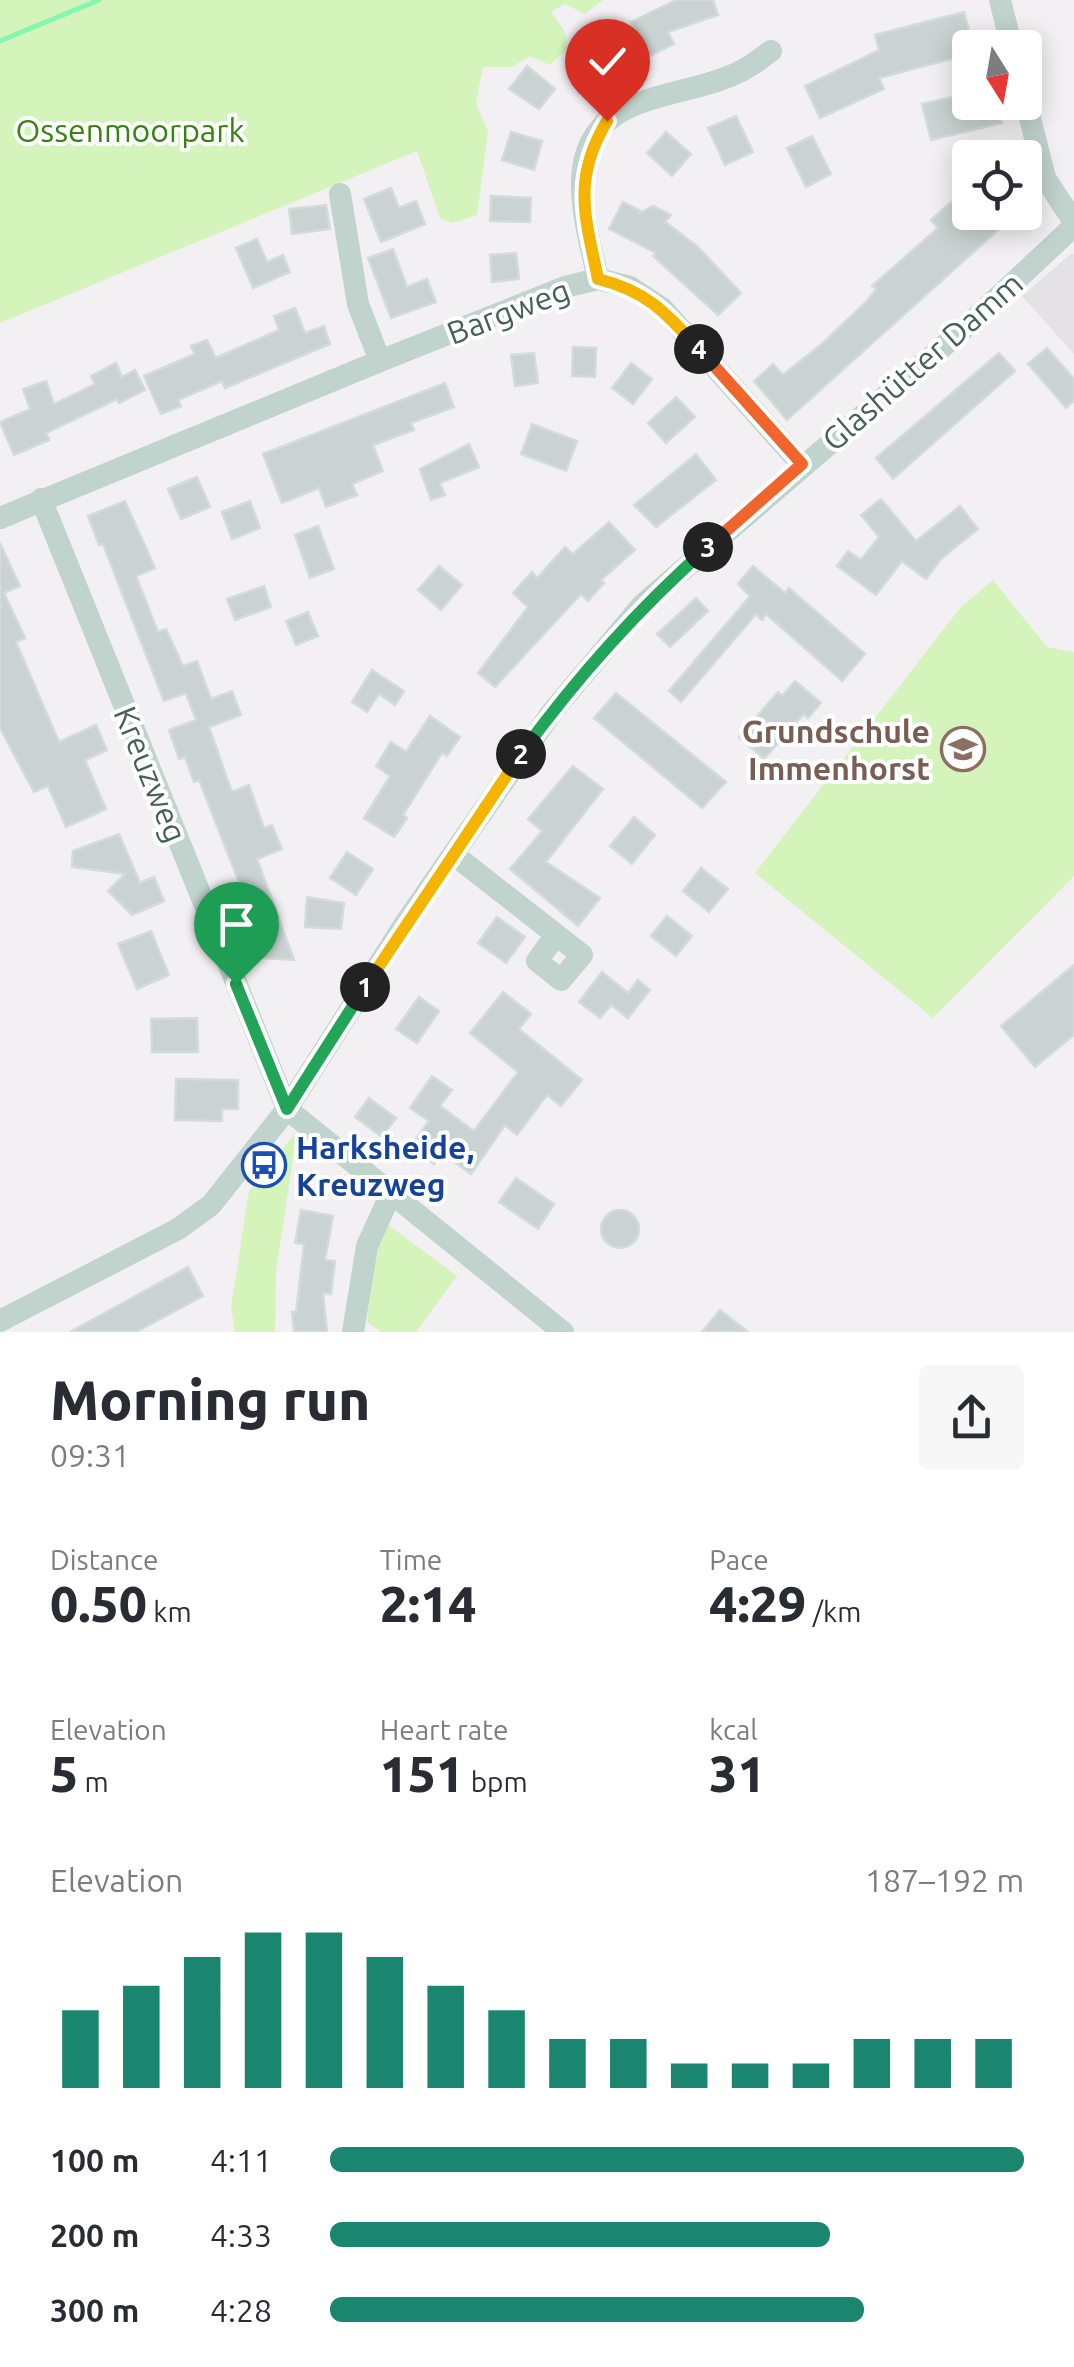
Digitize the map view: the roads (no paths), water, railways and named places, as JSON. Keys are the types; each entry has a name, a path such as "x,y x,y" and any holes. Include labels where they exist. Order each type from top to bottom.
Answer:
{"street":[{"path":"1000,0 1008,30"},
{"path":"598,279 582,179 589,152 607,121 628,106 738,73 771,51"},
{"path":"1031,120 1046,178 1074,224"},
{"path":"340,194 358,304 380,361"},
{"name":"Glashütter Damm","path":"0,1320 178,1228 211,1205 287,1109 453,854 562,698 643,604 967,326 1074,224"},
{"name":"Bargweg","path":"0,518 565,287 598,279 630,287 663,309 802,464"},
{"name":"Kreuzweg","path":"41,499 287,1109"},
{"path":"453,854 556,935"},
{"path":"287,1109 563,1332"},
{"path":"357,1329 367,1246 392,1191"}],"waterway":[{"path":"0,41 99,0"}],"place":[{"name":"Grundschule Immenhorst","path":"963,749"},
{"name":"Harksheide, Kreuzweg","path":"264,1165"}],"park label":[{"name":"Ossenmoorpark","path":"130,130"}]}
